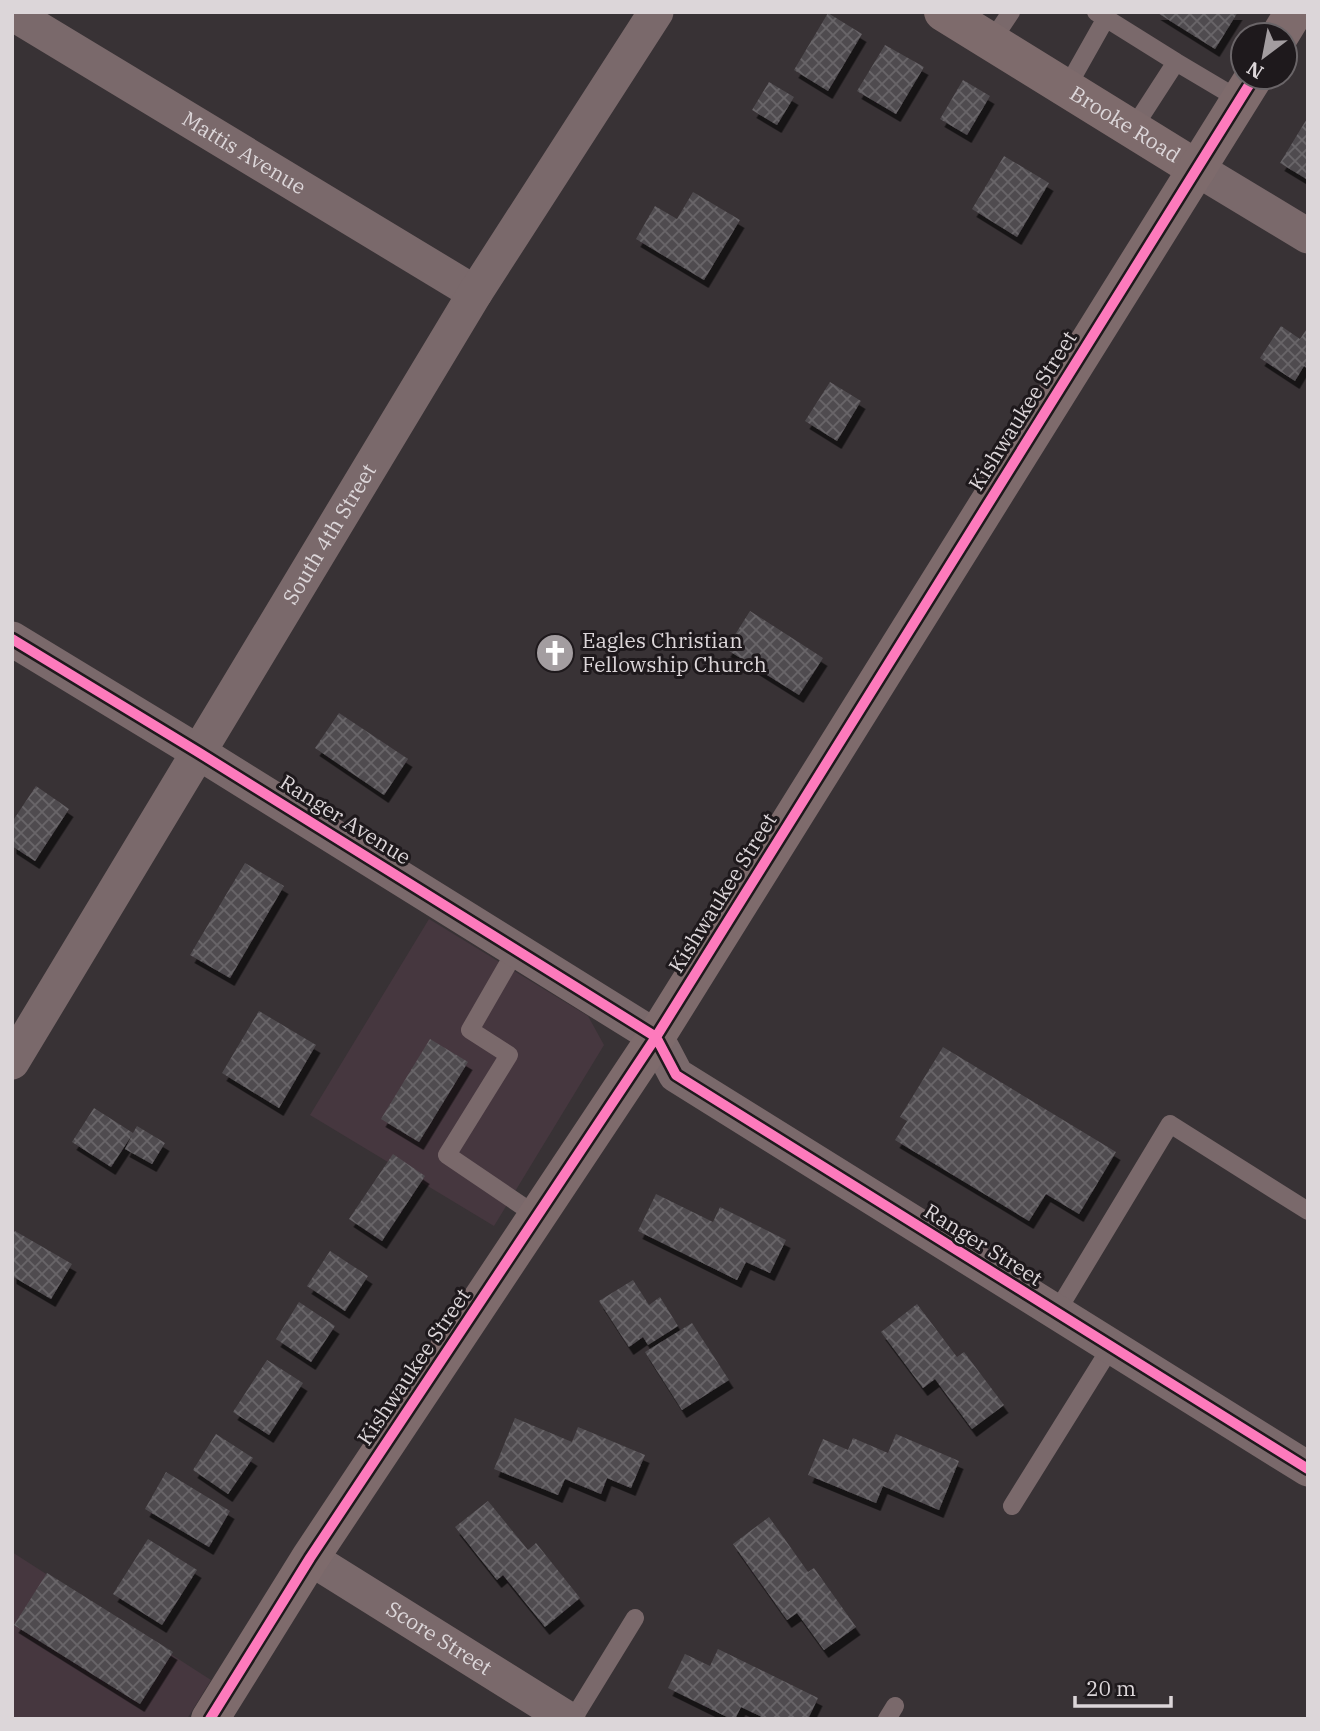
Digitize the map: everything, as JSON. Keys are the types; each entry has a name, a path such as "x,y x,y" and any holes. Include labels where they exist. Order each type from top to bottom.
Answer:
{"street":[{"name":"South 4th Street","path":"12,1062 475,293 656,12"},
{"name":"Mattis Avenue","path":"12,13 475,293"},
{"name":"Brooke Road","path":"956,15 1001,27 1066,89 1308,236"},
{"name":"Kishwaukee Street","path":"210,1719 310,1558 656,1037 1245,91"},
{"name":"Ranger Avenue","path":"12,639 656,1037"},
{"name":"Ranger Street","path":"656,1037 676,1075 1308,1469"},
{"name":"Score Street","path":"310,1558 568,1719"}],"lane":[{"path":"1066,89 1101,15 1177,62 1229,81"},
{"path":"1132,130 1177,62"},
{"path":"516,950 470,1030 509,1055 447,1155 537,1216"},
{"path":"1056,1313 1170,1124 1308,1211"},
{"path":"1012,1506 1111,1347"},
{"path":"573,1719 635,1618"}],"shaded area":[{"path":"429,919 588,1016 604,1045 494,1226 310,1115"},
{"path":"12,1552 211,1680 187,1719 12,1719"}],"building":[{"path":"1156,12 1238,12 1232,21 1229,21 1229,26 1215,49"},
{"path":"828,13 862,34 828,91 794,70"},
{"path":"885,45 924,67 896,114 857,91"},
{"path":"963,80 990,96 967,135 940,119"},
{"path":"769,82 794,97 777,125 752,110"},
{"path":"1308,117 1308,180 1280,163"},
{"path":"1004,156 1049,183 1017,237 972,209"},
{"path":"693,192 740,220 704,280 636,239 655,206 677,219"},
{"path":"1281,326 1300,339 1308,327 1308,369 1304,366 1295,381 1260,358"},
{"path":"830,382 861,401 837,441 805,421"},
{"path":"750,611 823,658 799,695 726,649"},
{"path":"339,713 408,759 384,795 315,748"},
{"path":"36,786 69,809 35,861 12,846 12,822"},
{"path":"245,863 284,886 230,978 190,955"},
{"path":"259,1011 316,1045 279,1108 222,1073"},
{"path":"430,1039 468,1062 419,1142 381,1119"},
{"path":"943,1047 1116,1152 1079,1214 1046,1194 1029,1221 895,1140 907,1121 900,1117"},
{"path":"94,1108 133,1133 137,1126 165,1143 152,1164 125,1149 132,1135 111,1167 72,1142"},
{"path":"393,1154 425,1176 382,1241 349,1219"},
{"path":"656,1194 713,1222 720,1207 786,1240 770,1273 746,1262 737,1280 638,1231"},
{"path":"15,1231 72,1264 51,1299 12,1276 12,1235"},
{"path":"330,1251 368,1276 345,1311 307,1286"},
{"path":"633,1280 649,1305 660,1297 678,1326 648,1345 643,1337 629,1347 599,1301"},
{"path":"299,1302 335,1326 311,1362 276,1339"},
{"path":"917,1304 957,1357 964,1352 1004,1405 972,1429 935,1379 923,1388 881,1332"},
{"path":"692,1323 729,1380 682,1410 645,1352"},
{"path":"267,1360 303,1383 269,1435 233,1412"},
{"path":"515,1418 572,1442 578,1427 645,1455 631,1488 607,1478 601,1494 565,1479 558,1495 494,1469"},
{"path":"216,1434 253,1458 228,1494 193,1470"},
{"path":"896,1434 959,1461 939,1510 883,1486 876,1503 808,1475 823,1439 848,1450 853,1438 888,1453"},
{"path":"166,1472 230,1511 209,1547 145,1509"},
{"path":"488,1501 528,1550 536,1543 580,1598 545,1627 503,1575 497,1580 455,1527"},
{"path":"769,1517 808,1572 814,1568 856,1627 824,1650 797,1613 787,1620 733,1544"},
{"path":"148,1539 197,1570 162,1625 113,1594"},
{"path":"47,1573 173,1652 140,1704 14,1625"},
{"path":"718,1649 818,1698 808,1719 766,1719 741,1707 735,1719 731,1719 668,1688 685,1654 710,1666"}],"cycle path":[{"path":"210,1719 310,1558 656,1037 1245,91"},
{"path":"12,639 656,1037 676,1075 1308,1469"}],"place":[{"name":"Eagles Christian Fellowship Church","path":"555,653"}]}
